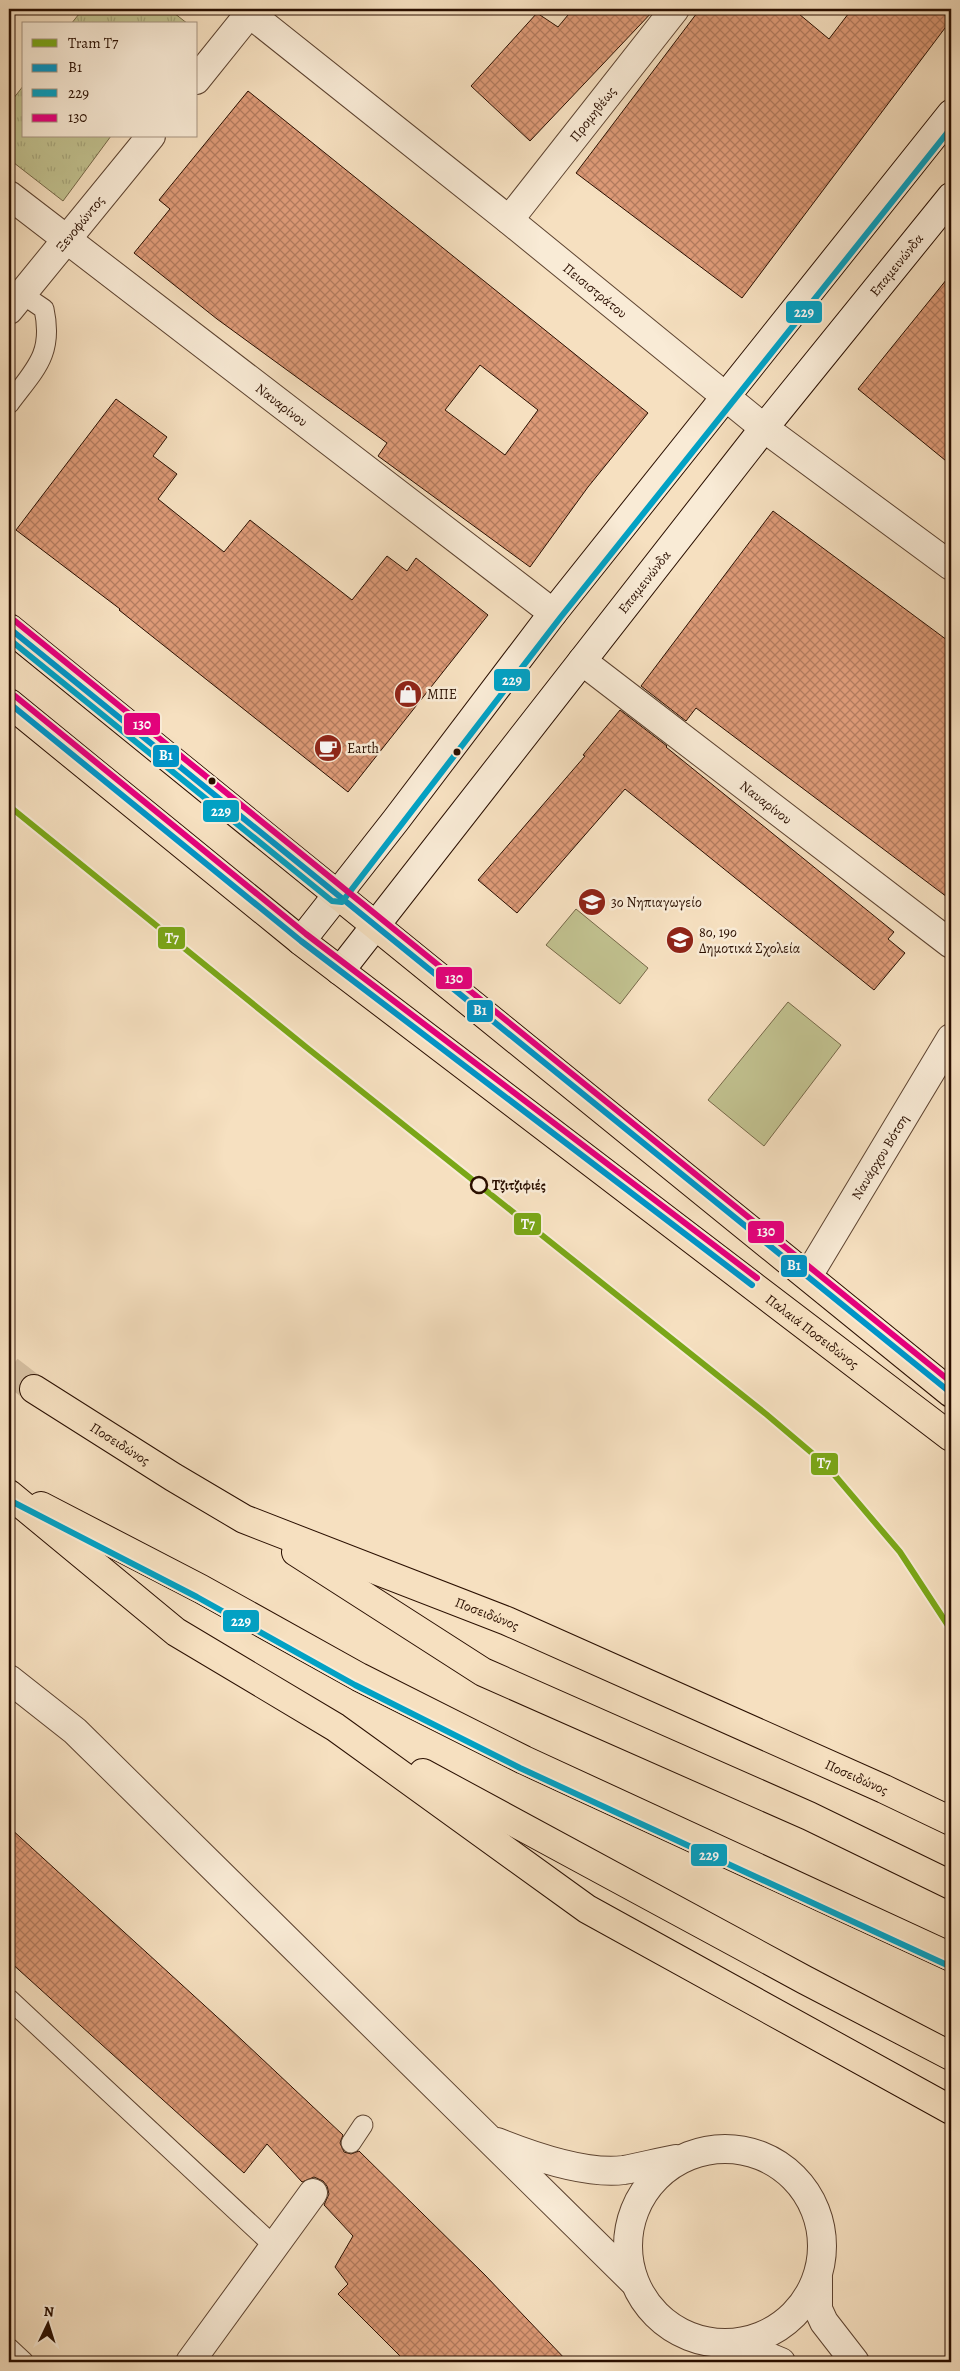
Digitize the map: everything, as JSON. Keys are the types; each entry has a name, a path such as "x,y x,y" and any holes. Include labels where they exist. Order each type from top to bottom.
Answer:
{"main road":[{"path":"13,639 376,924 951,1393"},
{"path":"9,703 340,971"},
{"name":"Παλαιά Ποσειδώνος","path":"340,971 951,1437"},
{"name":"Ποσειδώνος","path":"34,1389 165,1472 244,1519 507,1621 884,1788 951,1821"},
{"path":"9,1490 201,1588 359,1677 524,1760 951,1957"},
{"path":"9,1494 176,1632 335,1726 804,1980 951,2056"},
{"path":"244,1519 483,1672 809,1816 951,1885"},
{"path":"335,1726 587,1909 951,2110"}],"street":[{"name":"Προμηθέως","path":"509,220 675,9"},
{"name":"Πεισιστράτου","path":"249,10 764,428 951,566"},
{"path":"198,77 249,10"},
{"path":"301,941 553,613 951,114"},
{"name":"Ξενοφώντος","path":"16,302 149,138"},
{"name":"Ναυαρίνου","path":"9,195 553,613"},
{"name":"Επαμεινώνδα","path":"340,971 764,428 951,197"},
{"name":"Ναυαρίνου","path":"582,661 951,944"},
{"name":"Ναυάρχου Βότση","path":"808,1276 951,1038"},
{"path":"9,1679 75,1731 633,2282 650,2309 674,2330 704,2342 735,2343 762,2336 786,2323 806,2302 818,2277"},
{"path":"488,2139 531,2155 579,2167 622,2170 712,2149 741,2149 768,2158 791,2174 809,2196 820,2221 823,2249 818,2277 818,2309 824,2322 855,2362"},
{"path":"633,2282 627,2252 629,2223 641,2195 660,2172 685,2156"},
{"path":"190,2362 312,2193"},
{"path":"735,2343 781,2362"}],"lane":[{"path":"9,404 41,360 48,339 44,310 16,302"},
{"path":"9,1999 274,2245"},
{"path":"351,2143 364,2125"},
{"path":"9,2348 24,2362"}],"green space":[{"path":"83,9 169,9 185,22 73,22"},
{"path":"22,88 22,138 110,138 63,201 9,159 9,104"},
{"path":"576,909 648,968 620,1004 546,945"},
{"path":"788,1002 841,1045 764,1146 708,1100"}],"building":[{"path":"573,9 655,9 530,141 471,86 537,13 558,27"},
{"path":"700,9 793,9 829,39 852,9 951,9 951,20 742,298 576,173"},
{"path":"248,91 648,413 588,487 530,567 378,456 387,443 217,319 134,253 170,209 159,200","holes":["480,365 538,410 505,455 445,410"]},
{"path":"951,274 951,465 858,389"},
{"path":"116,399 167,437 153,456 177,474 158,499 224,552 250,520 352,600 387,556 407,571 416,558 488,615 348,792 120,609 16,530"},
{"path":"773,511 951,643 951,900 696,708 686,721 641,686"},
{"path":"620,710 667,746 894,932 888,939 905,953 874,990 625,789 517,913 478,880 585,756 583,755"},
{"path":"9,1827 343,2135 340,2143 344,2152 351,2154 359,2151 485,2275 568,2362 406,2362 338,2294 348,2284 335,2267 353,2236 324,2205 329,2194 327,2186 323,2181 314,2177 302,2182 267,2144 244,2173 9,1961"}],"tunnel":[{"path":"9,1370 34,1389"}],"tram line":[{"name":"Τ7","path":"9,806 306,1047 766,1414 826,1465 900,1552 951,1630"}],"transit line":[{"name":"229","path":"9,639 332,901 342,902 560,618 951,128"},
{"name":"130","path":"15,621 951,1382"},
{"name":"Β1","path":"9,628 951,1393"},
{"name":"130","path":"15,696 306,934 757,1278"},
{"name":"Β1","path":"9,703 301,941 752,1285"},
{"name":"229","path":"9,1500 197,1597 355,1685 520,1768 947,1965"}],"place":[{"name":"ΜΠΕ","path":"408,694"},
{"name":"Earth","path":"328,748"},
{"name":"3ο Νηπιαγωγείο","path":"592,902"},
{"name":"8ο, 19ο Δημοτικά Σχολεία","path":"680,940"},
{"name":"Τζιτζιφιές","path":"479,1185"}]}
